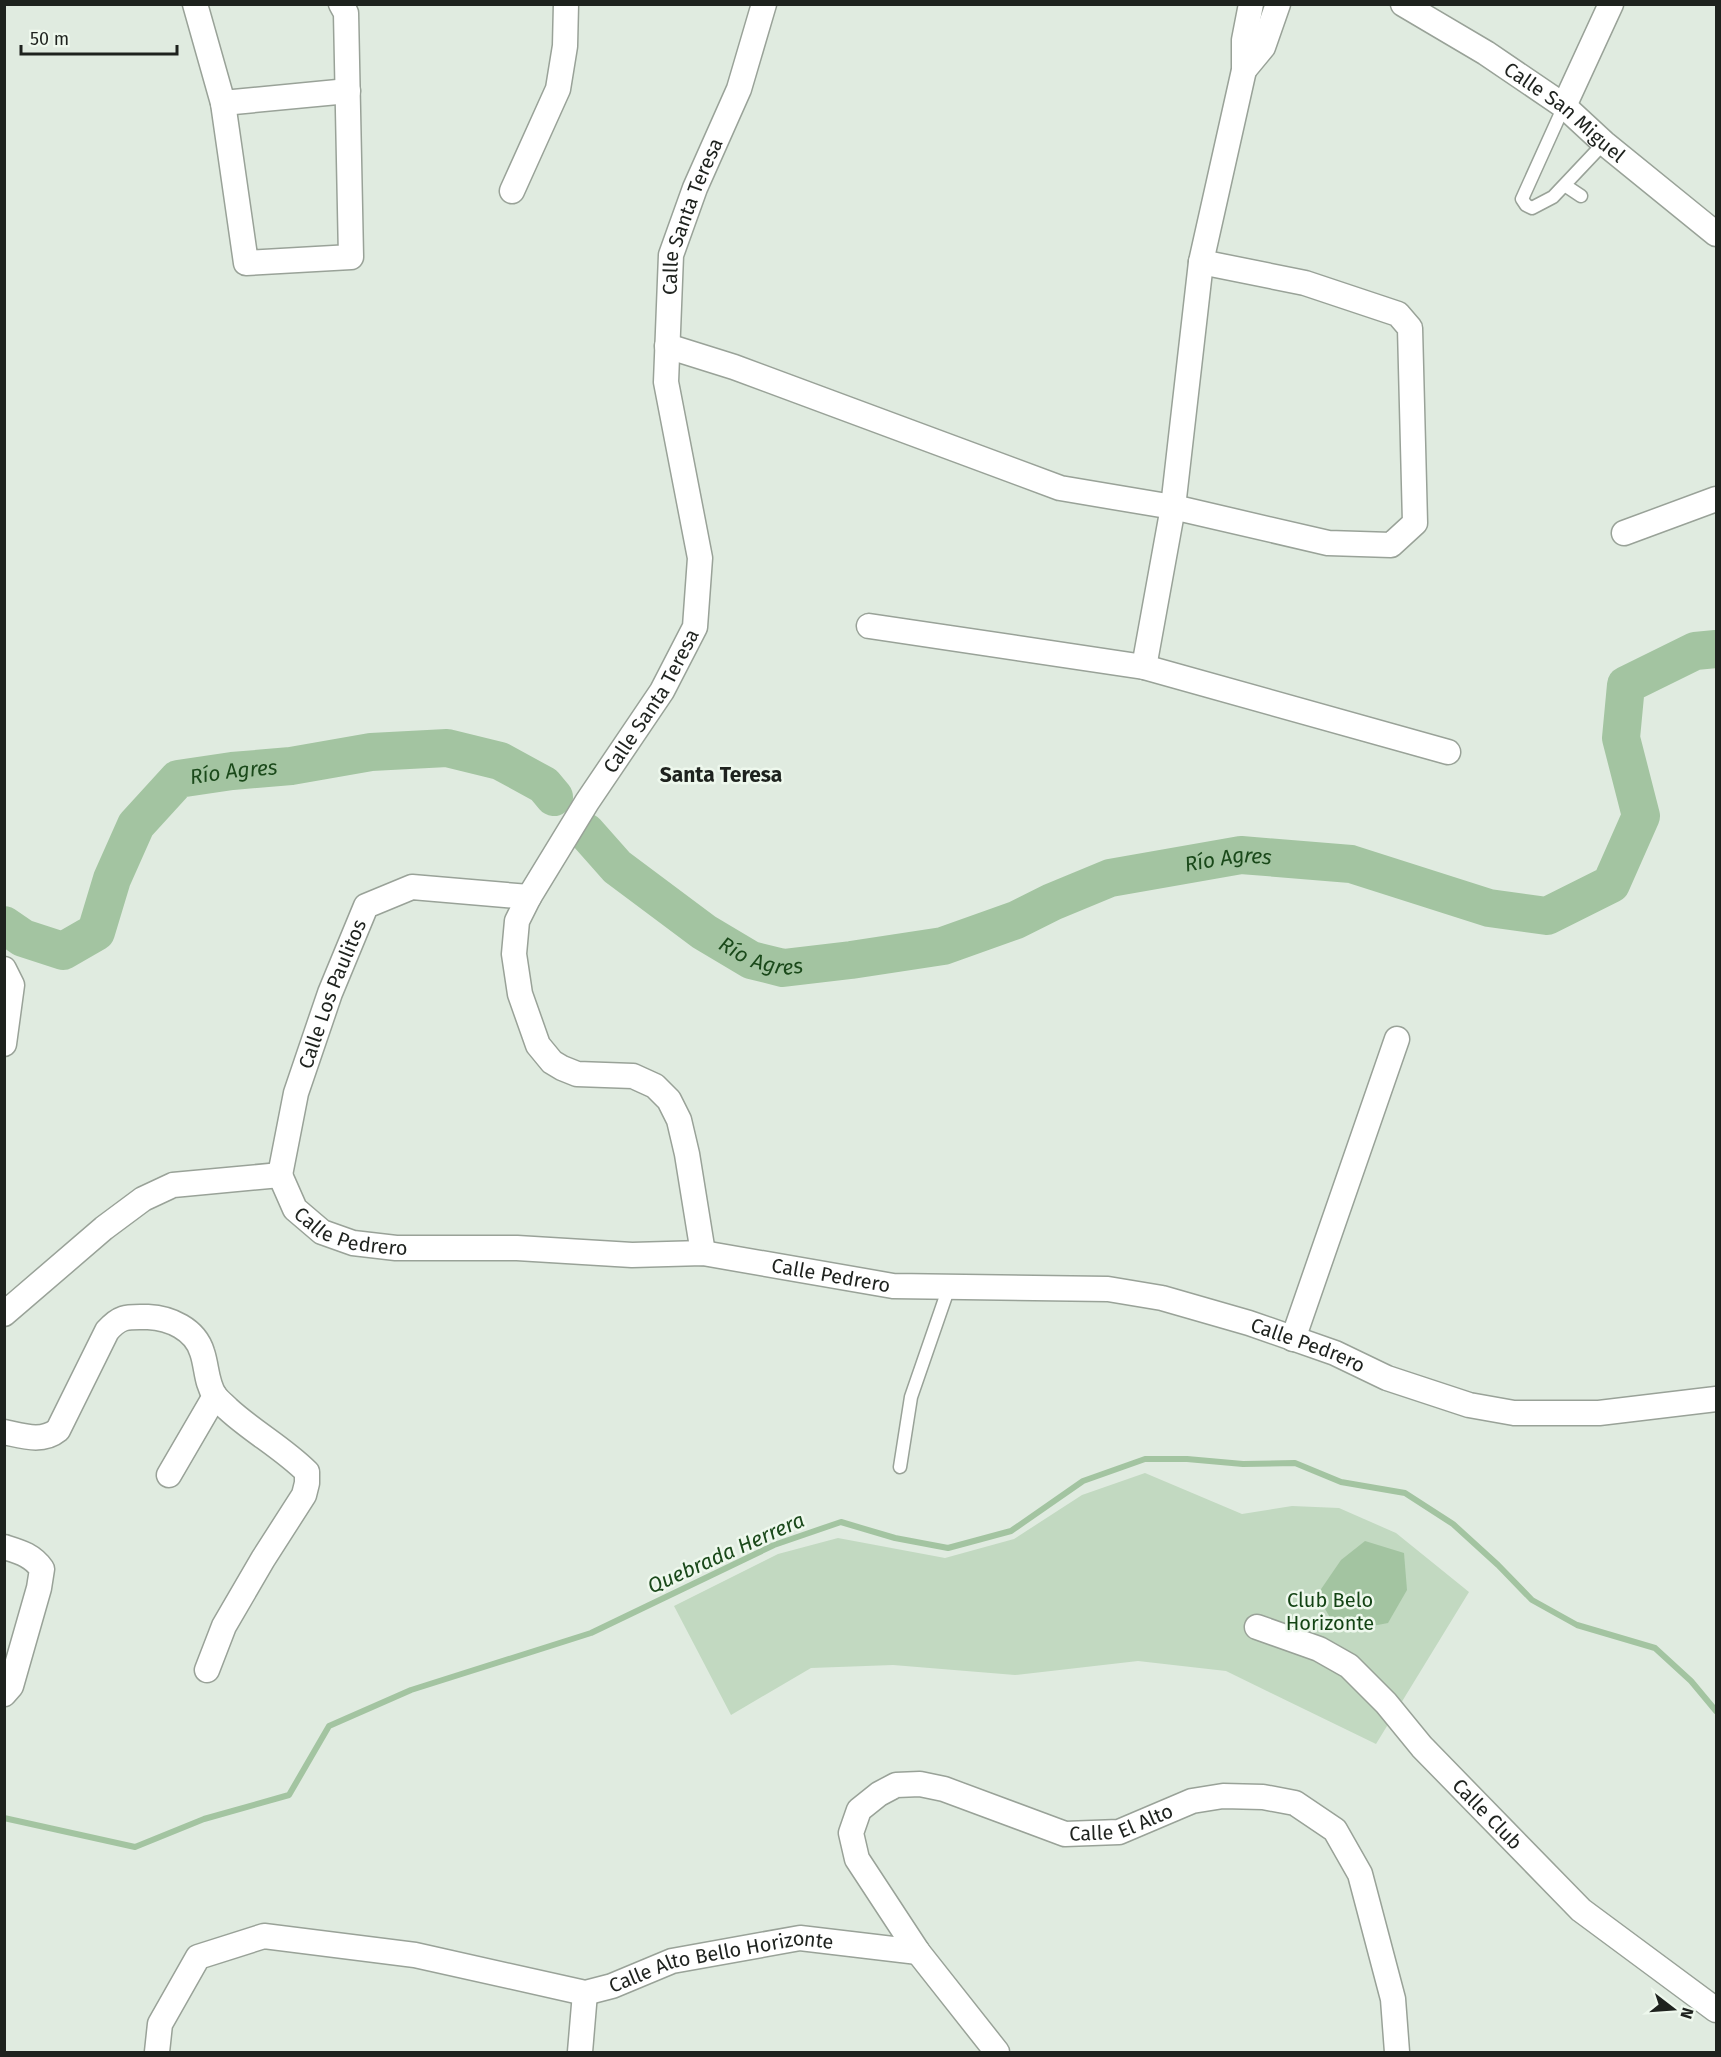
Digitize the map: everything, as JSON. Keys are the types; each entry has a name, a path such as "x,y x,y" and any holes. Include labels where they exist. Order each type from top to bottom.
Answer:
{"street":[{"path":"195,4 223,103 246,262 351,257 346,13 340,4"},
{"path":"512,191 558,89 565,46 566,4"},
{"name":"Calle Santa Teresa","path":"703,1253 687,1155 679,1120 669,1100 655,1086 633,1076 578,1074 552,1062 538,1046 520,994 514,954 517,921 529,897 587,802 662,691 695,627 700,558 666,382 671,255 695,188 738,89 764,4"},
{"path":"1144,667 1173,507 1201,262 1244,70 1244,40 1251,4"},
{"path":"1244,70 1263,46 1278,4"},
{"name":"Calle San Miguel","path":"1403,4 1486,52 1564,106 1604,143 1716,234"},
{"path":"1564,106 1611,4"},
{"path":"223,103 348,91"},
{"path":"667,346 734,367 1060,488 1173,507 1328,543 1391,545 1415,523 1410,328 1398,314 1305,283 1201,262"},
{"path":"1624,533 1716,499"},
{"path":"869,626 1144,667 1448,752"},
{"name":"Calle Los Paulitos","path":"280,1175 297,1093 330,993 366,906 411,886 529,897"},
{"path":"4,969 12,985 4,1044"},
{"path":"1293,1338 1397,1039"},
{"name":"Calle Pedrero","path":"4,1314 104,1228 143,1199 173,1185 280,1175 295,1209 321,1232 353,1243 396,1248 517,1248 632,1255 703,1253 893,1286 1108,1289 1162,1298 1250,1323 1335,1353 1398,1381 1469,1405 1514,1413 1599,1413 1716,1399"},
{"path":"4,1432 44,1438 58,1430 107,1331 119,1319 154,1318 184,1328 192,1334 202,1351 215,1396 307,1472 304,1495 262,1558 224,1626 207,1670"},
{"path":"169,1475 215,1396"},
{"path":"4,1547 29,1556 42,1569 39,1588 11,1686 4,1694"},
{"name":"Calle Club","path":"1257,1627 1319,1649 1349,1666 1386,1703 1422,1747 1581,1910 1716,2010"},
{"name":"Calle El Alto","path":"997,2052 918,1952 857,1859 851,1833 859,1810 879,1794 896,1785 920,1784 944,1790 1065,1834 1119,1832 1192,1801 1223,1796 1263,1797 1295,1803 1335,1830 1360,1874 1393,1999 1397,2052"},
{"path":"157,2052 160,2024 198,1957 264,1936 415,1954 585,1993"},
{"name":"Calle Alto Bello Horizonte","path":"580,2052 585,1993 612,1986 672,1961 800,1938 918,1952"}],"lane":[{"path":"1564,106 1522,199 1526,205 1532,208 1554,197 1604,143"},
{"path":"1566,186 1581,196"},
{"path":"900,1467 911,1397 949,1287"}],"green space":[{"name":"Club Belo Horizonte","path":"1145,1473 1242,1514 1292,1506 1339,1508 1396,1533 1469,1592 1376,1744 1226,1671 1138,1661 1015,1675 893,1665 811,1668 731,1715 674,1606 778,1554 838,1538 945,1558 1014,1539 1082,1495"}],"shaded area":[{"name":"Club Belo Horizonte","path":"1365,1541 1404,1553 1407,1590 1388,1623 1362,1628 1332,1621 1317,1595 1341,1560"}],"waterway":[{"name":"Río Agres","path":"586,832 617,867 704,932 751,960 783,968 943,946 1016,920 1110,878 1241,855 1351,864 1489,908 1547,916 1611,884 1641,816 1621,738 1626,685 1695,651 1716,649"},
{"name":"Río Agres","path":"4,925 23,938 63,951 96,932 112,879 136,825 178,779 291,766 371,752 447,748 500,761 544,785 554,797"},
{"name":"Quebrada Herrera","path":"4,1818 135,1847 204,1819 289,1795 329,1726 411,1690 591,1633 774,1545 841,1522 895,1538 948,1548 1011,1531 1083,1481 1145,1459 1187,1459 1243,1464 1295,1463 1341,1482 1405,1493 1453,1524 1532,1600 1577,1625 1655,1648 1691,1681 1716,1711"}],"district":[{"name":"Santa Teresa","path":"721,775"}]}
